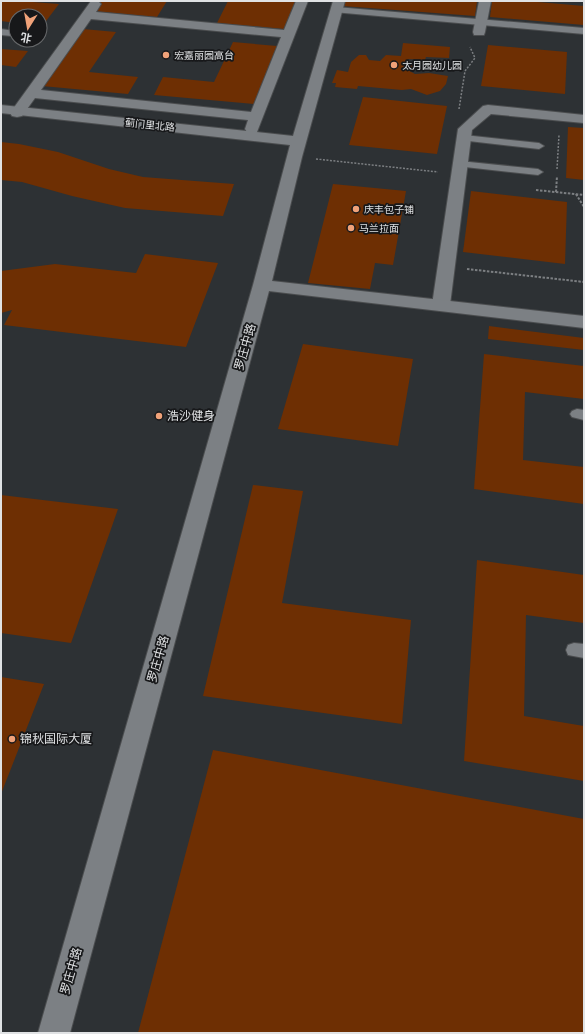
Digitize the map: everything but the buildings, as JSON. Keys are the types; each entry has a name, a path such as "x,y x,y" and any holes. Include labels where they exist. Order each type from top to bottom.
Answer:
{"street":[{"path":"17,112 97,1"},
{"path":"249,136 302,1"},
{"path":"479,32 485,1"},
{"name":"罗庄中路","path":"54,1033 262,285 294,157 337,5"},
{"path":"86,15 289,34"},
{"path":"30,93 257,117"},
{"name":"蓟门里北路","path":"1,109 299,141"},
{"path":"441,305 465,129 488,109 584,119"},
{"path":"262,285 584,322"}],"lane":[{"path":"337,5 479,32 584,31"},
{"path":"464,138 539,146"},
{"path":"459,169 538,172"}],"path":[{"path":"465,71 475,58 469,46 479,32"},
{"path":"556,192 560,116"},
{"path":"294,157 459,169"},
{"path":"576,194 584,207"},
{"path":"446,266 584,282"}],"place":[{"name":"宏嘉丽园高台","path":"166,55"},
{"name":"太月园幼儿园","path":"394,65"},
{"name":"庆丰包子铺","path":"356,209"},
{"name":"马兰拉面","path":"351,228"},
{"name":"浩沙健身","path":"159,416"},
{"name":"锦秋国际大厦","path":"12,739"}]}
